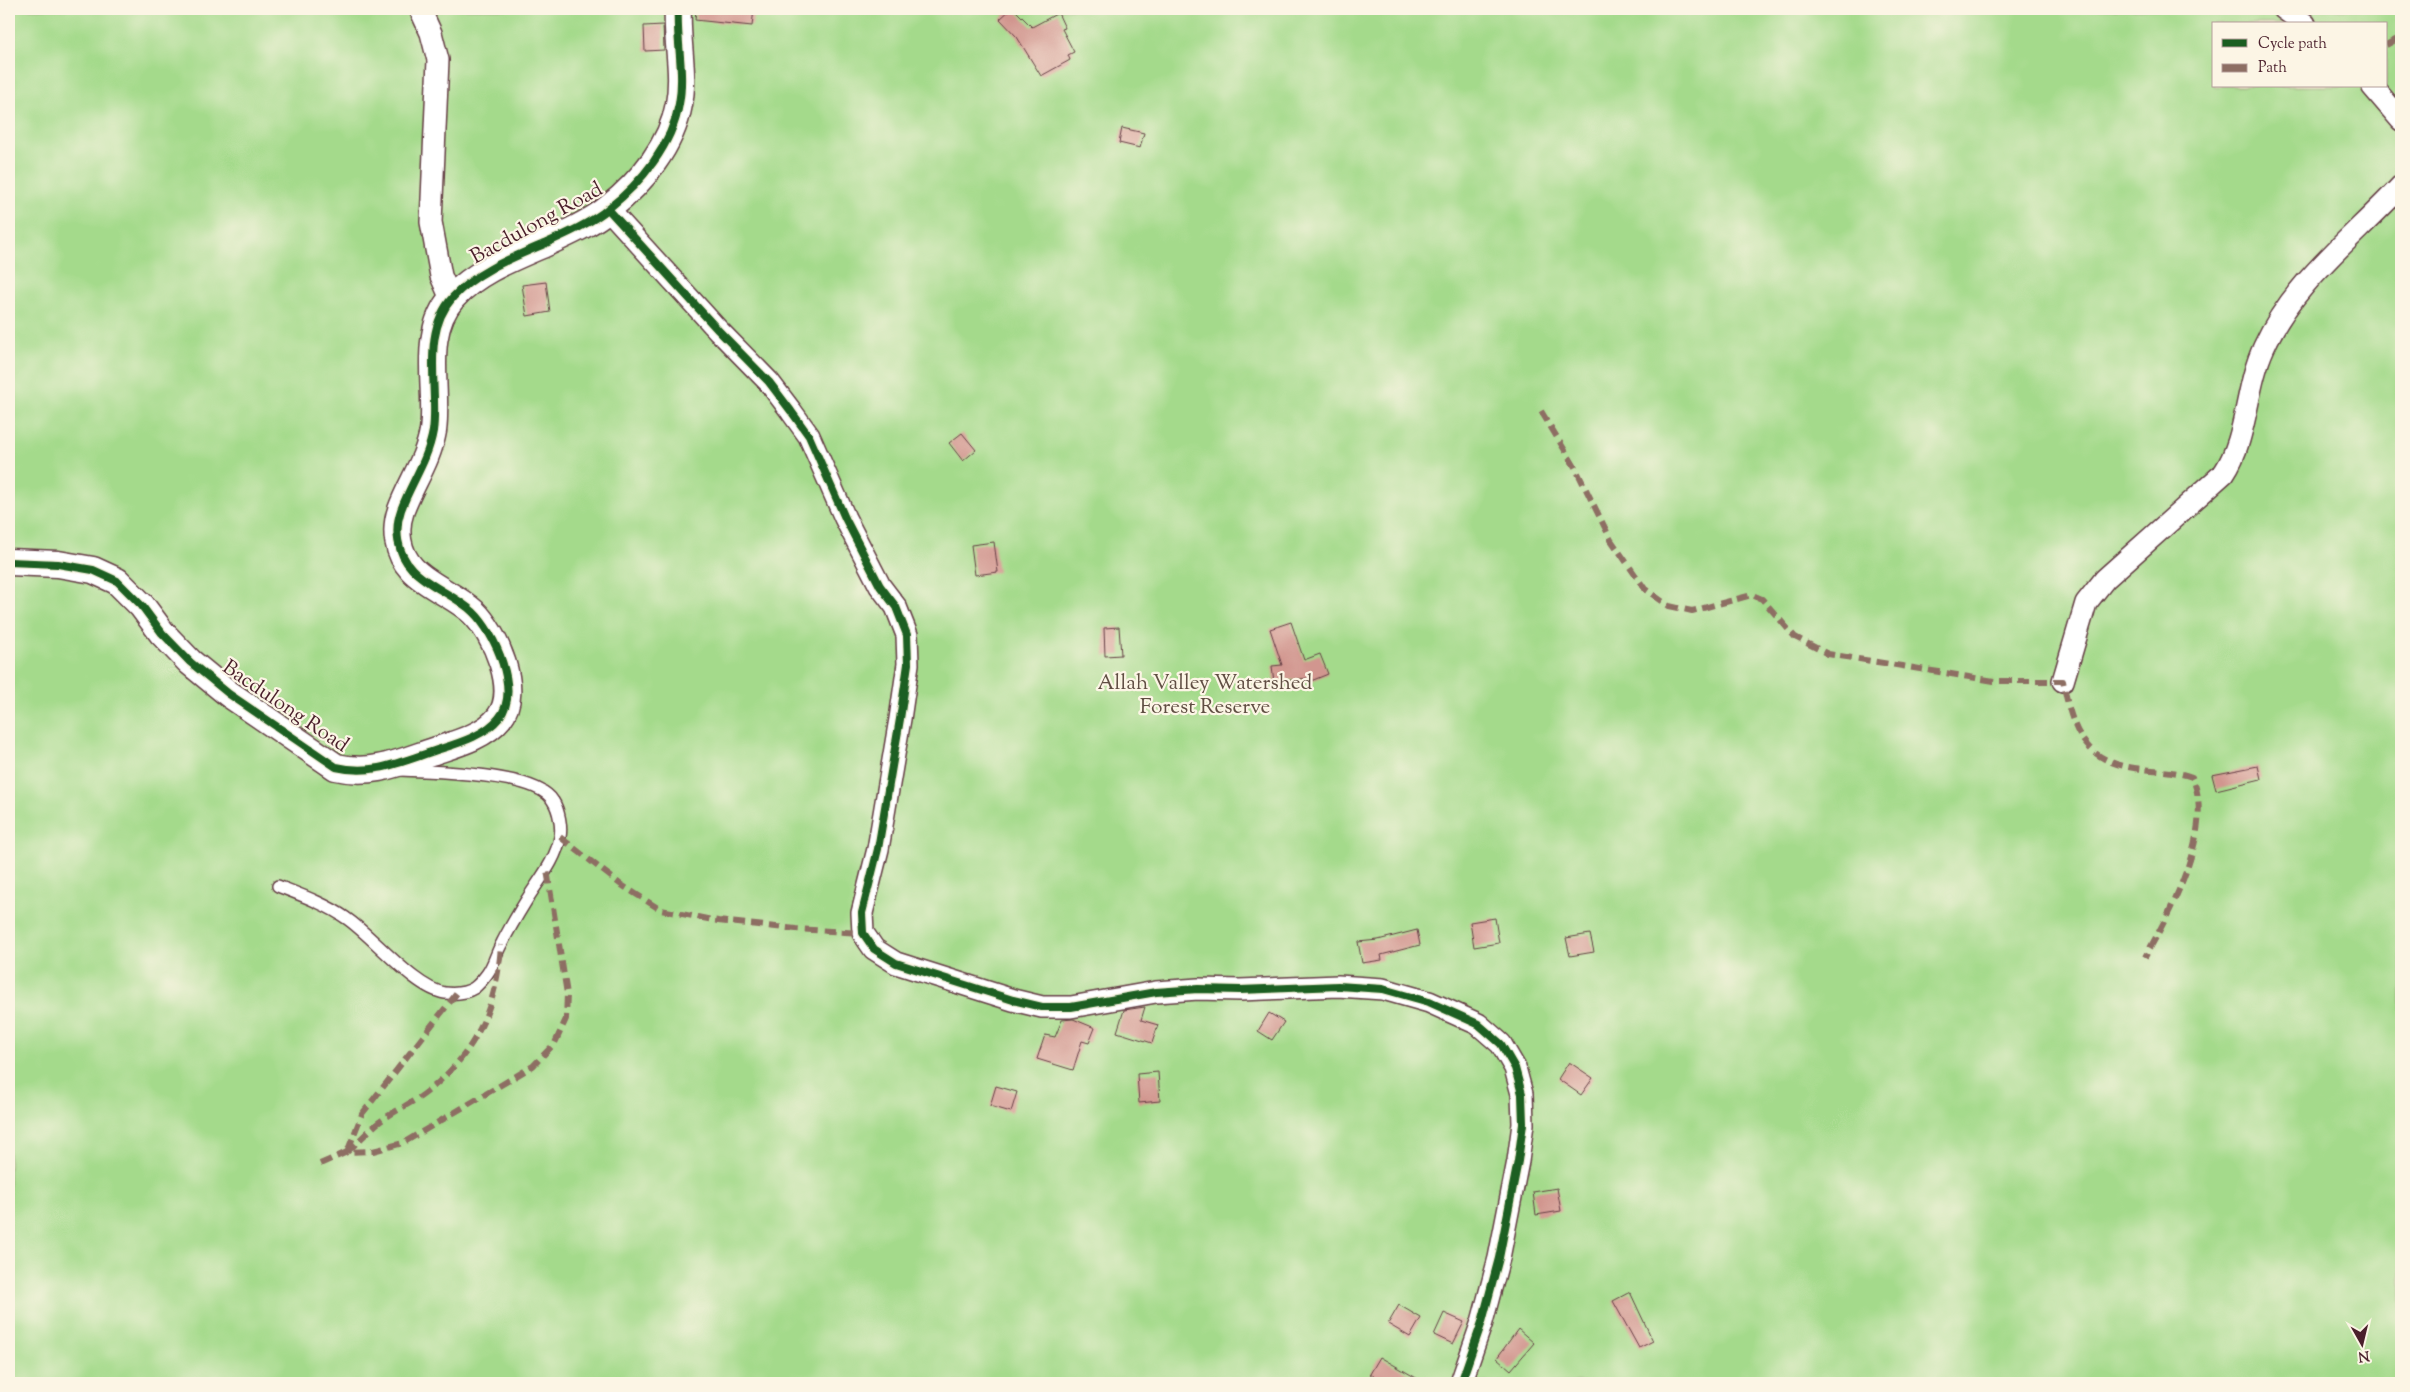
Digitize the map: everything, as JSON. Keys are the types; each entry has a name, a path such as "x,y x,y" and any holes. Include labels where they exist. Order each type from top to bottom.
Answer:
{"street":[{"path":"420,9 431,33 438,60 431,222 441,276 451,299"},
{"name":"Bacdulong Road","path":"9,562 58,564 93,570 117,581 142,606 162,633 190,662 229,694 336,766 354,771 380,770 466,740 491,726 501,717 506,699 505,670 496,644 485,625 470,610 412,570 400,551 397,532 400,512 426,456 433,432 435,404 432,356 438,324 451,299 479,275 555,239 608,209 650,167 672,129 680,103 681,70 678,9"},
{"path":"2284,9 2302,22"},
{"path":"2374,88 2401,120"},
{"path":"2063,681 2086,603 2105,579 2224,473 2236,455 2250,384 2261,354 2296,296 2344,242 2401,186"},
{"path":"608,209 718,330 769,382 792,411 809,436 845,518 880,586 896,607 907,635 908,664 900,719 878,849 862,913 863,933 874,949 896,963 1013,1000 1042,1007 1071,1007 1156,992 1198,989 1240,990 1338,986 1383,989 1429,1002 1478,1024 1501,1044 1515,1068 1522,1094 1523,1124 1518,1161 1487,1303 1461,1383"}],"lane":[{"path":"278,886 310,898 346,918 376,942 416,979 431,988 443,993 457,993 474,988 488,974 518,915 547,870 560,838 559,815 553,800 542,790 520,781 441,772 380,770"}],"green space":[{"name":"Allah Valley Watershed Forest Reserve","path":"9,9 2401,9 2401,1383 9,1383"}],"building":[{"path":"696,9 754,9 752,26 695,20"},
{"path":"1011,9 1014,9 1032,27 1058,13 1065,28 1062,29 1074,52 1068,55 1070,60 1041,76 1017,37 1000,19"},
{"path":"663,25 664,50 645,51 644,26"},
{"path":"1122,128 1144,133 1140,148 1119,143"},
{"path":"546,282 550,312 527,316 522,285"},
{"path":"962,433 976,450 963,461 949,443"},
{"path":"994,542 998,572 975,575 971,545"},
{"path":"1291,622 1304,660 1320,654 1328,674 1311,681 1309,678 1274,682 1272,666 1282,665 1270,629"},
{"path":"1119,627 1121,655 1105,656 1104,628"},
{"path":"2258,766 2261,779 2216,790 2212,775"},
{"path":"1495,918 1499,943 1474,947 1470,922"},
{"path":"1417,930 1420,945 1381,955 1382,960 1362,963 1358,942 1378,940"},
{"path":"1590,934 1594,952 1570,956 1566,938"},
{"path":"1145,1007 1141,1020 1158,1025 1152,1043 1117,1032 1124,1010"},
{"path":"1269,1013 1284,1022 1272,1040 1258,1031"},
{"path":"1073,1019 1095,1028 1089,1043 1082,1041 1073,1070 1037,1059 1045,1035 1055,1037 1062,1020"},
{"path":"1569,1062 1593,1078 1581,1095 1558,1079"},
{"path":"1158,1072 1160,1101 1139,1103 1137,1074"},
{"path":"996,1086 1017,1092 1011,1112 990,1106"},
{"path":"1557,1188 1561,1211 1536,1215 1533,1192"},
{"path":"1630,1292 1653,1341 1639,1348 1613,1301"},
{"path":"1399,1305 1421,1318 1410,1337 1388,1324"},
{"path":"1444,1313 1464,1322 1453,1344 1434,1335"},
{"path":"1518,1329 1534,1343 1511,1370 1497,1358"},
{"path":"1380,1357 1425,1383 1386,1383 1370,1374"}],"marked path":[{"path":"2388,44 2401,37"},
{"path":"1541,411 1575,467 1611,540 1645,589 1669,606 1692,611 1752,595 1762,599 1795,637 1828,654 1994,681 2063,681 2077,731 2085,743 2095,752 2107,760 2123,766 2173,772 2192,777 2198,797 2198,820 2194,844 2177,894 2145,957"},
{"path":"560,837 620,884 661,910 718,921 796,929 863,933"},
{"path":"320,1164 347,1152 373,1151 403,1143 533,1066 555,1043 566,1019 567,994 547,870"},
{"path":"347,1152 378,1123 420,1097 439,1082 468,1049 488,1011 499,968 501,945"},
{"path":"348,1150 362,1114 457,993"}],"cycle path":[{"path":"9,562 58,564 93,570 117,581 142,606 162,633 190,662 229,694 336,767 360,770 383,767 466,740 476,736 492,725 499,718 505,707 507,693 503,663 497,648 481,621 473,612 426,581 412,569 403,556 398,541 397,533 401,510 431,442 434,414 433,362 437,328 443,312 462,288 484,272 595,218 621,198 653,162 670,134 681,92 678,9"},
{"path":"608,209 718,330 769,382 809,436 845,518 880,586 896,607 907,635 908,664 900,719 878,849 862,913 863,933 874,949 896,963 1013,1000 1042,1007 1071,1007 1156,992 1198,989 1240,990 1338,986 1383,989 1429,1002 1478,1024 1501,1044 1515,1068 1522,1094 1523,1124 1518,1161 1499,1258 1482,1322 1461,1383"}]}
